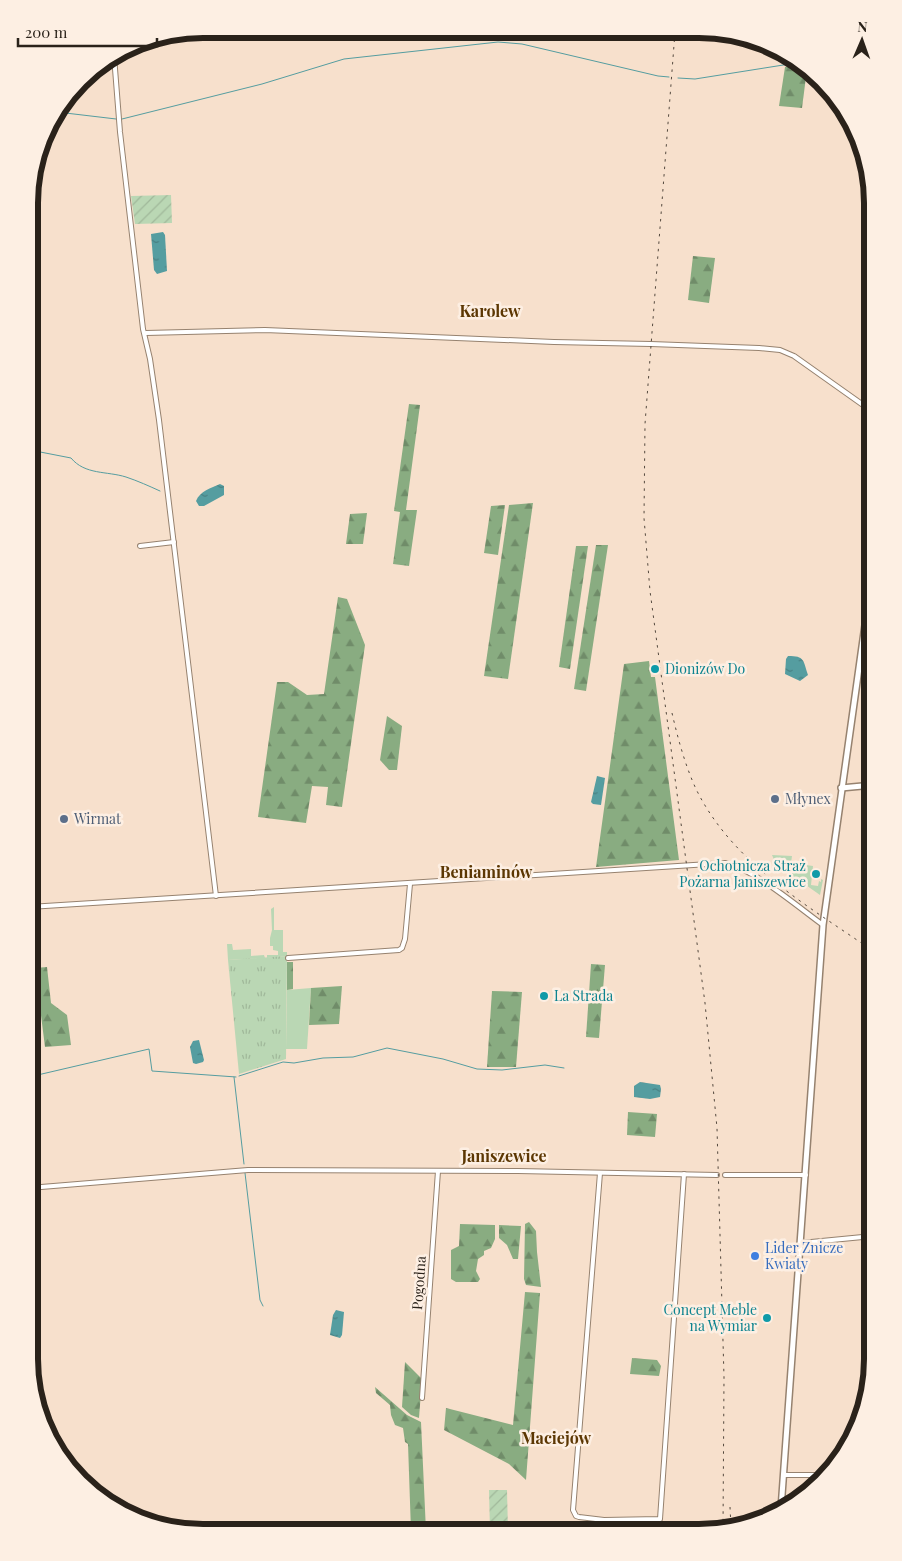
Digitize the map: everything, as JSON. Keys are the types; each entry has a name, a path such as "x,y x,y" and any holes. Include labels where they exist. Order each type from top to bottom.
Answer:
{"street":[{"path":"115,63 144,329 159,420 216,896"},
{"path":"146,333 265,330 780,350 794,356 864,406"},
{"path":"140,546 174,542"},
{"path":"782,1501 823,925 864,630"},
{"path":"841,788 864,786"},
{"path":"38,906 725,863 733,864 751,873 823,925"},
{"path":"288,958 398,950 402,948 405,939 410,884"},
{"path":"38,1187 248,1170 717,1175"},
{"name":"Pogodna","path":"422,1398 438,1171"},
{"path":"600,1173 573,1510 576,1516 579,1517 604,1520 660,1519 684,1174"},
{"path":"725,1175 806,1175"},
{"path":"801,1243 864,1237"},
{"path":"784,1475 816,1475"}],"green space":[{"path":"792,66 806,77 802,108 779,106 785,67"},
{"path":"171,195 172,223 135,224 131,196"},
{"path":"693,256 715,258 709,303 688,300"},
{"path":"409,404 420,405 406,510 417,510 409,566 393,564 400,512 394,511"},
{"path":"533,503 508,679 484,676 509,505"},
{"path":"505,505 498,555 484,553 491,506"},
{"path":"367,513 363,544 346,544 350,514"},
{"path":"596,545 608,545 586,691 574,689"},
{"path":"576,546 588,546 570,669 559,667"},
{"path":"338,597 347,599 365,645 342,807 326,805 328,787 312,786 306,823 258,817 277,682 288,682 307,695 324,694"},
{"path":"649,661 651,677 655,677 679,860 596,867 624,664"},
{"path":"387,716 402,726 397,770 389,770 380,760"},
{"path":"772,855 792,856 791,863 813,866 811,885 818,886 819,881 823,880 820,895 776,864"},
{"path":"274,907 274,930 283,930 283,952 287,952 287,956 267,958 267,955 278,955 278,951 273,950 273,946 270,946 272,930 271,909"},
{"path":"227,944 232,944 233,950 251,949 251,956 264,955 265,958 228,960"},
{"path":"287,956 286,1059 239,1074 228,960"},
{"path":"287,962 293,962 293,989 287,990"},
{"path":"591,964 605,965 599,1038 586,1037"},
{"path":"47,967 51,1003 67,1015 71,1045 45,1047 38,992 38,968"},
{"path":"342,986 339,1024 309,1025 311,988"},
{"path":"311,988 307,1049 286,1049 287,990"},
{"path":"492,991 522,992 516,1067 487,1067"},
{"path":"628,1112 657,1114 655,1137 627,1135"},
{"path":"529,1222 536,1231 541,1287 526,1285 524,1279 525,1224"},
{"path":"460,1224 495,1225 495,1239 491,1248 484,1251 484,1255 478,1259 476,1271 480,1279 478,1282 456,1282 451,1279 451,1250 459,1246"},
{"path":"499,1225 521,1226 518,1259 513,1259 507,1245 499,1238"},
{"path":"525,1292 540,1293 526,1480 509,1464 444,1430 446,1408 513,1425"},
{"path":"632,1358 657,1360 661,1366 659,1376 630,1374"},
{"path":"405,1362 422,1379 419,1418 411,1415 402,1407"},
{"path":"375,1387 407,1415 421,1422 426,1524 411,1524 408,1444 405,1442 403,1428 395,1425 390,1405 376,1393"},
{"path":"489,1490 507,1490 508,1524 490,1524"}],"water":[{"path":"163,232 165,235 167,271 157,274 154,270 151,234"},
{"path":"220,484 224,486 224,495 204,506 199,506 196,501 200,495"},
{"path":"788,656 798,657 804,662 808,675 800,681 785,674"},
{"path":"597,776 605,778 601,805 591,802"},
{"path":"199,1040 204,1060 196,1064 193,1063 190,1047 193,1041"},
{"path":"640,1082 660,1085 660,1097 650,1099 634,1097 634,1086"},
{"path":"336,1310 344,1312 342,1335 340,1338 330,1335 333,1315"}],"waterway":[{"path":"122,119 262,84 344,59 498,42 522,44 669,77"},
{"path":"678,78 695,79 789,64"},
{"path":"64,113 116,119"},
{"path":"38,452 71,458 90,470 126,477 160,491"},
{"path":"239,1076 283,1062 294,1063 323,1058 353,1057 387,1048 443,1059 477,1069 502,1070 545,1065 564,1068"},
{"path":"38,1075 149,1049 152,1071 236,1077"},
{"path":"234,1077 244,1164"},
{"path":"245,1173 260,1300 263,1306"}],"railway":[{"path":"675,38 645,424 644,518 650,591 705,1003 717,1128 724,1377 723,1522"},
{"path":"672,713 682,752 696,789 712,816 730,839 774,881 864,945"},
{"path":"730,1507 731,1520"}],"place":[{"name":"Dionizów Do","path":"655,669"},
{"name":"Młynex","path":"775,799"},
{"name":"Wirmat","path":"64,819"},
{"name":"Ochotnicza Straż Pożarna Janiszewice","path":"816,874"},
{"name":"La Strada","path":"544,996"},
{"name":"Lider Znicze Kwiaty","path":"755,1256"},
{"name":"Concept Meble na Wymiar","path":"767,1318"}],"district":[{"name":"Karolew","path":"490,311"},
{"name":"Beniaminów","path":"486,872"},
{"name":"Janiszewice","path":"504,1156"},
{"name":"Maciejów","path":"556,1438"}]}
